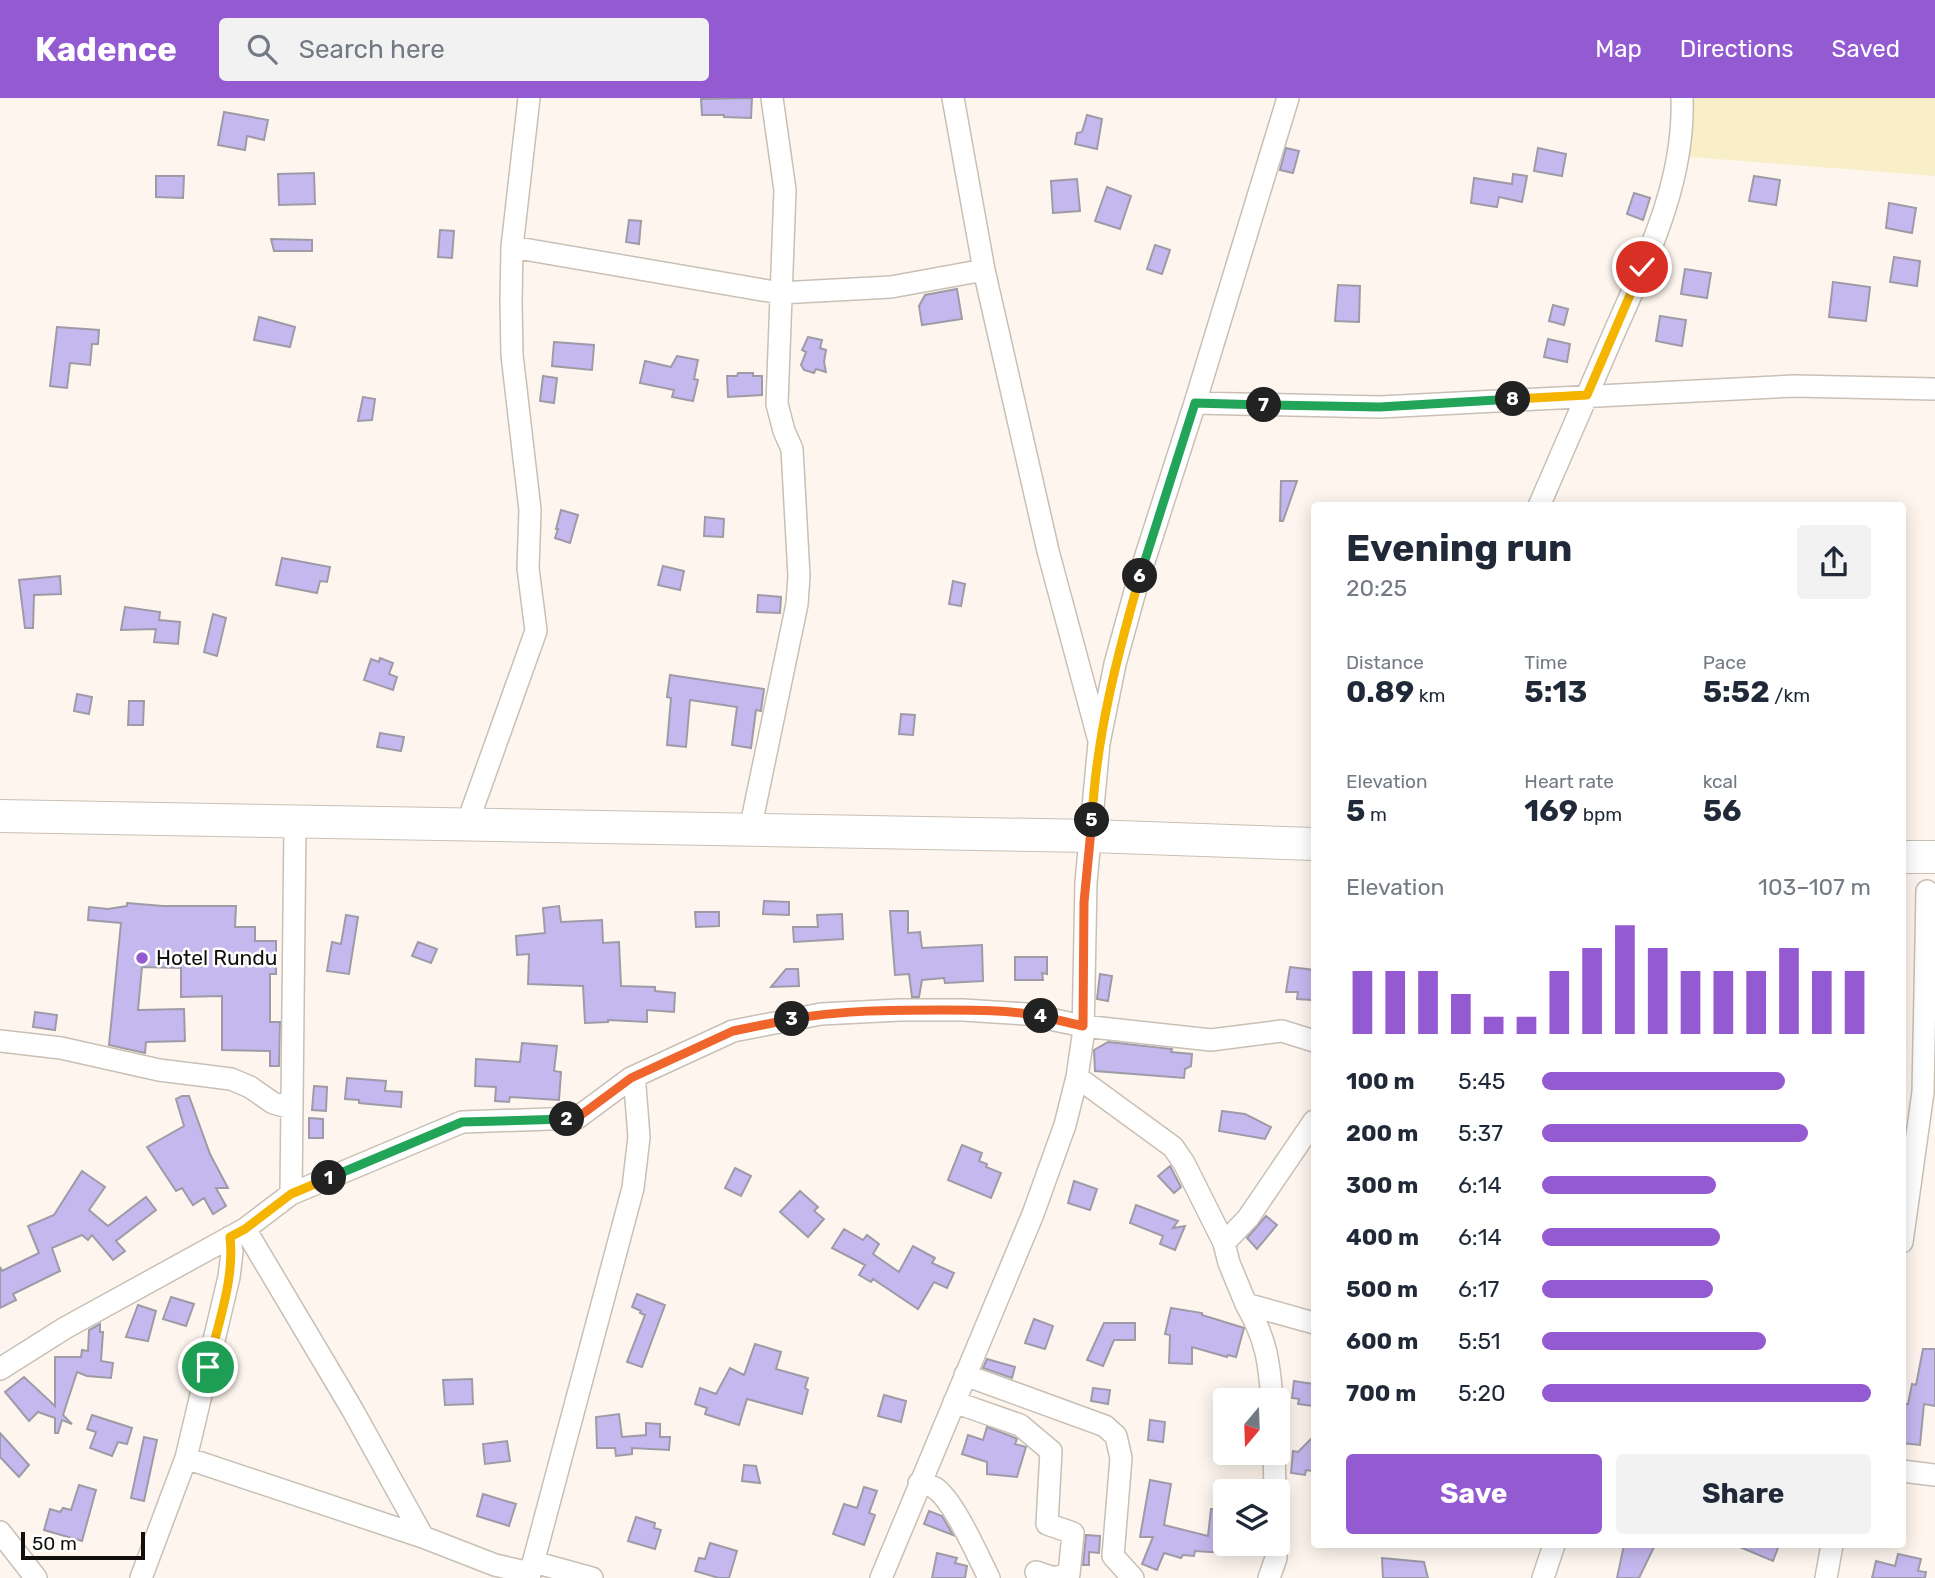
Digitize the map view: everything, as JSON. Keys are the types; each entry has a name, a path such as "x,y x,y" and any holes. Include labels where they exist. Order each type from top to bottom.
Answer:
{"highway":[{"path":"0,816 1091,836 1311,845"},
{"path":"1906,856 1935,857"}],"street":[{"path":"467,824 536,631 528,568 530,510 512,355 512,247 529,98"},
{"path":"750,830 797,604 799,576 792,449 777,404 785,190 772,98"},
{"path":"953,98 984,270 1048,551 1100,743"},
{"path":"881,1578 1033,1214 1065,1125 1077,1077 1083,1026 1084,902 1100,743 1115,664 1288,98"},
{"path":"1541,502 1657,230 1671,191 1678,166 1683,120 1682,98"},
{"path":"512,247 780,293 891,287 984,270"},
{"path":"1195,403 1380,407 1794,386 1935,389"},
{"path":"291,1194 295,823"},
{"path":"1906,1213 1923,1092 1927,891"},
{"path":"0,1369 65,1328 238,1233 291,1194 462,1122 577,1118 631,1078 733,1031 821,1014 964,1010 1026,1014 1083,1026 1211,1041 1282,1031 1311,1040"},
{"path":"0,1041 61,1048 159,1069 231,1079 250,1087 273,1103 292,1108"},
{"path":"1077,1077 1173,1147 1184,1163 1224,1243 1245,1304 1259,1327 1266,1347 1271,1388"},
{"path":"531,1571 633,1188 639,1137 635,1086 631,1078"},
{"path":"1224,1243 1248,1218 1311,1125"},
{"path":"141,1578 186,1458 238,1233"},
{"path":"238,1233 352,1409 424,1537"},
{"path":"1245,1304 1311,1322"},
{"path":"965,1375 1105,1426 1116,1436 1121,1458 1113,1556 1133,1578"},
{"path":"954,1402 1020,1425 1051,1451 1047,1524 1073,1534 1069,1574 1054,1577 1036,1572"},
{"path":"186,1458 424,1537 495,1565 592,1578"},
{"path":"1906,1471 1935,1475"},
{"path":"919,1483 930,1485 942,1494 968,1536 989,1578"},
{"path":"0,1532 36,1578"},
{"path":"1544,1578 1553,1548"},
{"path":"1826,1578 1831,1548"},
{"path":"1269,1578 1276,1556"}],"sand":[{"path":"1682,98 1935,98 1935,176 1679,156"}],"building":[{"path":"752,98 751,118 702,115 701,99"},
{"path":"224,112 268,120 264,140 247,136 245,150 218,145"},
{"path":"1087,115 1102,119 1097,149 1075,144 1077,133 1082,132"},
{"path":"1286,148 1299,151 1293,173 1280,170"},
{"path":"1538,148 1566,154 1562,176 1534,171"},
{"path":"314,173 315,204 279,205 278,174"},
{"path":"1513,174 1527,176 1522,202 1499,197 1497,207 1471,203 1474,178 1512,184"},
{"path":"156,176 184,176 183,198 156,197"},
{"path":"1754,176 1780,180 1776,205 1749,201"},
{"path":"1077,179 1080,211 1053,213 1051,181"},
{"path":"1107,187 1131,196 1120,229 1095,221"},
{"path":"1634,193 1650,198 1643,220 1627,214"},
{"path":"1889,203 1916,208 1912,233 1886,228"},
{"path":"629,220 641,221 639,244 626,242"},
{"path":"440,230 454,231 452,258 438,257"},
{"path":"271,239 312,240 312,251 274,251"},
{"path":"1155,245 1170,250 1162,274 1147,269"},
{"path":"1894,257 1920,261 1917,286 1890,282"},
{"path":"1685,269 1711,273 1707,298 1681,294"},
{"path":"1833,282 1870,287 1866,321 1829,317"},
{"path":"1338,285 1360,286 1359,322 1335,321"},
{"path":"957,289 962,319 922,325 919,306 925,295"},
{"path":"1553,305 1568,309 1564,325 1549,321"},
{"path":"1660,316 1686,320 1682,346 1656,341"},
{"path":"259,317 295,327 290,347 254,340"},
{"path":"57,327 99,330 98,344 92,344 90,365 70,363 67,388 50,386"},
{"path":"808,337 822,340 820,348 826,350 826,372 816,369 814,373 804,370 801,365 806,352 802,350"},
{"path":"1548,339 1570,344 1567,362 1544,357"},
{"path":"554,342 594,345 592,370 552,366"},
{"path":"677,356 698,360 694,379 698,380 693,401 672,397 674,390 640,383 645,361 671,367"},
{"path":"738,373 762,376 762,395 728,397 727,376 737,376"},
{"path":"543,376 557,378 554,403 540,401"},
{"path":"363,397 375,399 372,420 358,421"},
{"path":"1281,481 1297,481 1283,521 1280,521"},
{"path":"561,510 578,515 570,543 555,538"},
{"path":"705,517 724,519 723,537 704,536"},
{"path":"282,558 330,567 327,582 320,581 317,593 276,585"},
{"path":"663,566 684,571 680,590 658,585"},
{"path":"60,576 61,594 34,595 33,628 25,628 19,580"},
{"path":"953,581 965,584 961,606 949,604"},
{"path":"758,595 781,597 780,613 757,612"},
{"path":"125,607 160,612 159,620 180,622 178,644 154,642 156,629 121,630"},
{"path":"213,614 226,618 217,656 204,652"},
{"path":"380,658 393,663 389,674 397,677 393,690 364,680 371,659 379,662"},
{"path":"670,675 764,689 761,711 756,710 751,748 732,745 737,707 690,700 686,747 667,745"},
{"path":"77,694 92,697 89,714 74,711"},
{"path":"129,701 144,701 143,725 128,725"},
{"path":"901,714 915,715 913,735 899,734"},
{"path":"380,733 404,737 401,751 377,747"},
{"path":"764,901 789,902 789,915 763,914"},
{"path":"127,903 236,906 235,927 255,927 255,941 276,941 276,974 270,974 270,1022 280,1022 279,1066 270,1066 270,1051 222,1050 222,996 181,997 181,968 142,967 138,1010 184,1009 185,1041 146,1042 145,1053 109,1045 121,923 88,920 89,907 108,909 127,906"},
{"path":"559,906 561,922 602,920 603,943 619,942 621,986 655,987 655,991 675,993 674,1012 647,1010 647,1022 608,1020 585,1023 583,986 528,984 529,954 517,955 516,936 545,933 543,908"},
{"path":"890,911 908,911 908,933 920,932 922,948 982,945 983,981 945,983 944,978 922,980 919,997 912,997 909,974 895,975"},
{"path":"695,912 719,912 719,926 696,927"},
{"path":"842,914 843,939 794,942 793,927 818,927 817,915"},
{"path":"346,915 358,917 349,974 327,971 332,942 341,944"},
{"path":"418,942 437,949 431,963 412,956"},
{"path":"1015,957 1047,957 1047,974 1042,973 1043,980 1015,980"},
{"path":"1290,967 1311,970 1311,1000 1297,999 1298,992 1286,992"},
{"path":"786,969 798,969 799,986 771,987"},
{"path":"1100,974 1112,976 1108,1001 1097,999"},
{"path":"35,1012 57,1015 55,1030 33,1027"},
{"path":"1108,1042 1172,1049 1171,1052 1192,1054 1191,1066 1185,1069 1184,1078 1095,1071 1094,1050"},
{"path":"522,1043 557,1046 554,1071 561,1072 559,1100 510,1097 509,1102 495,1101 496,1087 475,1086 476,1059 520,1062"},
{"path":"347,1078 386,1081 385,1091 402,1092 401,1107 345,1099"},
{"path":"314,1086 327,1087 326,1111 312,1110"},
{"path":"189,1096 210,1154 228,1188 216,1188 226,1206 213,1214 204,1198 193,1205 182,1188 176,1191 147,1147 184,1126 176,1099"},
{"path":"1222,1111 1245,1114 1271,1127 1265,1139 1219,1131"},
{"path":"309,1118 323,1119 323,1138 309,1138"},
{"path":"962,1145 982,1153 979,1161 1001,1173 991,1198 948,1180"},
{"path":"1170,1166 1181,1187 1174,1193 1158,1176"},
{"path":"735,1168 751,1176 741,1196 725,1188"},
{"path":"82,1171 105,1187 89,1210 108,1226 146,1197 156,1210 116,1241 125,1251 113,1260 92,1235 88,1240 82,1235 52,1248 60,1271 13,1294 16,1300 0,1308 0,1267 2,1271 39,1253 28,1226 54,1215"},
{"path":"1074,1181 1097,1189 1090,1210 1068,1203"},
{"path":"800,1191 818,1207 814,1211 824,1219 808,1237 780,1212"},
{"path":"1136,1205 1178,1221 1173,1228 1185,1226 1175,1250 1160,1244 1163,1236 1130,1223"},
{"path":"1266,1216 1277,1225 1257,1249 1247,1238"},
{"path":"844,1229 863,1240 867,1235 879,1244 873,1254 899,1272 913,1246 935,1258 932,1263 954,1273 947,1288 934,1282 918,1309 873,1279 871,1282 859,1275 865,1265 832,1248"},
{"path":"637,1294 665,1305 642,1367 627,1362 645,1315 632,1307"},
{"path":"171,1297 194,1304 186,1326 163,1319"},
{"path":"138,1305 156,1311 148,1341 126,1337"},
{"path":"1171,1308 1202,1313 1244,1328 1236,1357 1192,1347 1192,1364 1169,1363 1170,1335 1165,1334"},
{"path":"1034,1319 1053,1326 1045,1349 1025,1343"},
{"path":"1104,1323 1135,1323 1135,1340 1114,1340 1103,1366 1087,1360"},
{"path":"100,1324 100,1332 103,1332 101,1361 113,1363 111,1378 87,1376 77,1372 63,1415 72,1424 62,1420 58,1433 55,1433 55,1418 38,1412 29,1421 5,1392 24,1377 55,1406 55,1357 81,1357 82,1350 88,1351 89,1330"},
{"path":"755,1344 781,1352 776,1369 808,1378 802,1414 747,1399 739,1425 705,1414 707,1408 695,1404 700,1388 716,1394 730,1368 744,1375"},
{"path":"1923,1349 1935,1349 1935,1406 1924,1404 1920,1445 1906,1443 1906,1404 1912,1384 1916,1385"},
{"path":"987,1359 1015,1367 1012,1378 983,1368"},
{"path":"472,1379 473,1404 445,1405 443,1380"},
{"path":"1294,1381 1311,1384 1311,1406 1298,1404 1299,1399 1292,1398"},
{"path":"1093,1388 1110,1390 1108,1404 1091,1401"},
{"path":"884,1395 906,1401 901,1422 878,1416"},
{"path":"619,1414 622,1437 646,1435 646,1423 660,1424 660,1437 670,1437 669,1450 632,1448 632,1454 616,1456 615,1448 597,1448 596,1417"},
{"path":"92,1415 132,1428 127,1444 118,1442 112,1456 90,1448 96,1432 87,1429"},
{"path":"1150,1420 1165,1422 1163,1442 1148,1440"},
{"path":"987,1427 1017,1439 1015,1444 1026,1447 1017,1477 987,1474 987,1462 962,1454 968,1435 983,1440"},
{"path":"0,1433 29,1465 19,1477 0,1457"},
{"path":"144,1437 157,1440 144,1501 131,1498"},
{"path":"1311,1439 1311,1471 1306,1470 1305,1475 1291,1473 1293,1451 1298,1452"},
{"path":"507,1441 510,1461 485,1464 483,1444"},
{"path":"744,1465 756,1466 760,1483 742,1481"},
{"path":"1150,1480 1171,1484 1164,1525 1208,1536 1213,1509 1213,1552 1195,1551 1194,1556 1183,1555 1181,1558 1164,1553 1157,1570 1142,1564 1153,1537 1140,1537"},
{"path":"79,1485 96,1490 82,1541 44,1530 50,1509 60,1512 63,1508 71,1510"},
{"path":"864,1487 877,1491 869,1513 875,1515 864,1545 833,1534 844,1504 857,1508"},
{"path":"483,1494 516,1504 509,1526 477,1516"},
{"path":"929,1511 942,1516 953,1535 924,1524"},
{"path":"636,1517 655,1523 654,1528 661,1530 655,1549 628,1541"},
{"path":"1086,1535 1100,1536 1099,1553 1089,1552 1089,1565 1083,1565"},
{"path":"710,1543 737,1551 729,1578 695,1571 699,1558 705,1559"},
{"path":"1623,1548 1654,1548 1639,1578 1617,1578"},
{"path":"1742,1548 1778,1548 1773,1561"},
{"path":"937,1553 957,1558 955,1563 967,1566 965,1578 932,1578"},
{"path":"1898,1554 1921,1559 1918,1571 1926,1572 1925,1578 1872,1578 1876,1561 1895,1566"},
{"path":"1382,1558 1424,1562 1428,1578 1383,1578"}],"place":[{"name":"Hotel Rundu","path":"142,958"}],"route":[{"path":"208,1367 229,1277 232,1252 230,1237 245,1229 291,1194 462,1122 577,1118 631,1078 733,1031 821,1014 964,1010 1026,1014 1083,1026 1084,902 1100,743 1115,664 1139,578 1195,403 1380,407 1587,395 1642,267"}]}
